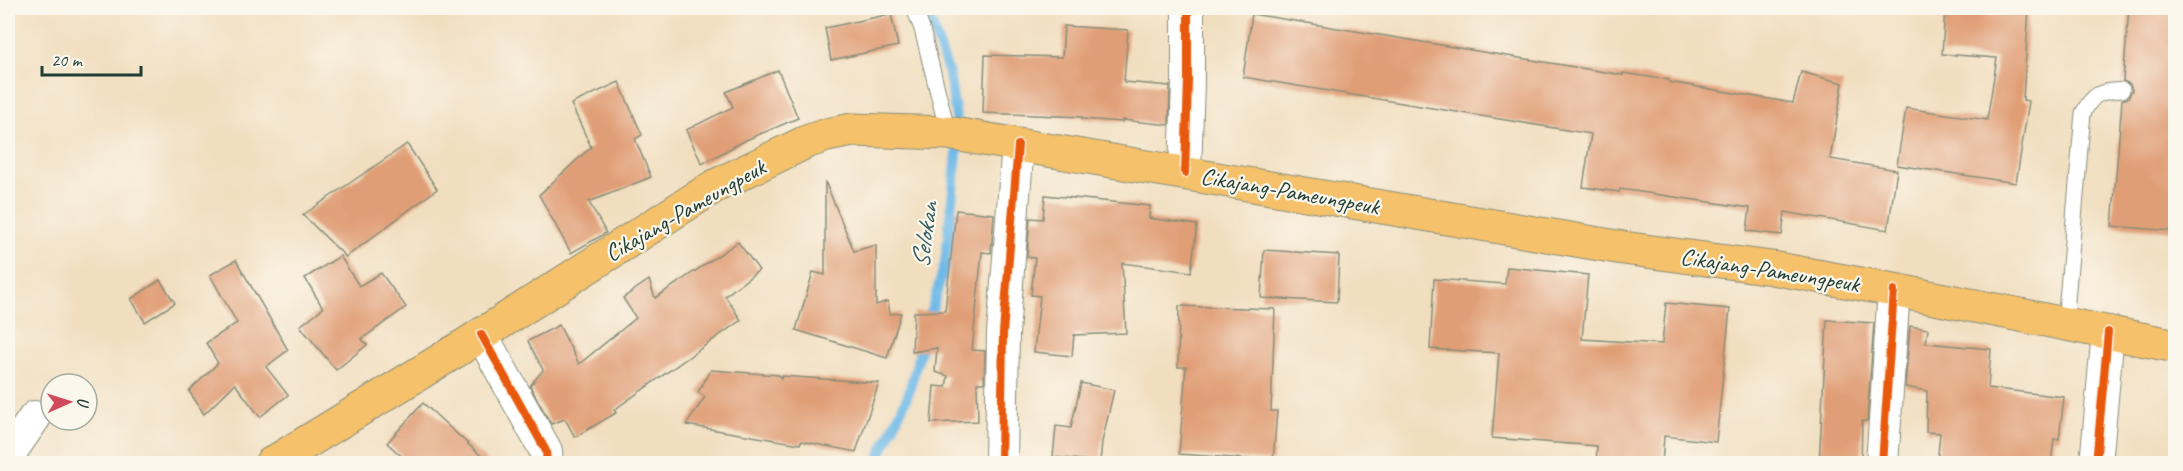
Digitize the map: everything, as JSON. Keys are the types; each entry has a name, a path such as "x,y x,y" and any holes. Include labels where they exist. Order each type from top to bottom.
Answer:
{"main road":[{"name":"Cikajang-Pameungpeuk","path":"272,464 715,186 806,142 852,130 958,135 1623,248 1772,268 2175,346"}],"street":[{"path":"1185,173 1188,8"},
{"path":"1001,464 1003,333 1018,145"},
{"path":"1882,464 1894,290"},
{"path":"2096,464 2108,333"},
{"path":"481,334 546,451 548,464"},
{"path":"8,456 35,417"}],"lane":[{"path":"914,8 958,135"},
{"path":"2065,324 2083,113 2091,98 2103,92 2122,90"}],"building":[{"path":"1945,8 2029,8 2023,100 2029,101 2016,183 1897,165 1906,108 1987,120 1997,58 1942,54"},
{"path":"2129,8 2175,8 2172,59 2175,59 2173,231 2112,226 2122,100 2128,98 2132,90 2130,84 2123,81"},
{"path":"891,14 898,46 831,60 825,28"},
{"path":"1252,14 1623,75 1623,73 1669,80 1669,82 1793,103 1801,72 1843,83 1830,159 1897,170 1888,230 1785,212 1782,235 1747,231 1750,208 1620,189 1619,192 1583,187 1591,134 1243,77"},
{"path":"1064,26 1128,30 1124,82 1170,86 1169,125 1082,119 1082,117 983,113 985,55 1062,57"},
{"path":"778,70 798,118 746,140 702,164 686,130 733,107 726,92"},
{"path":"619,82 642,135 635,139 651,177 589,202 606,233 571,253 539,195 591,147 571,104"},
{"path":"407,144 437,189 346,257 303,215"},
{"path":"825,181 854,251 876,245 876,305 888,301 890,314 901,313 887,358 796,330 813,272 825,275"},
{"path":"1045,195 1150,206 1149,218 1197,225 1191,272 1122,263 1126,333 1074,335 1072,356 1034,352 1040,296 1031,295 1035,258 1027,257 1030,218 1043,219"},
{"path":"956,210 994,214 991,253 982,252 972,350 985,351 984,383 977,383 978,421 931,423 934,386 946,387 948,376 935,372 937,348 912,352 914,312 945,311"},
{"path":"738,242 759,270 725,296 741,320 614,410 616,413 575,437 565,419 551,424 530,386 543,370 528,341 559,325 579,364 636,318 623,298 649,280 655,298"},
{"path":"1264,250 1339,255 1337,302 1261,298"},
{"path":"340,256 359,286 381,273 406,307 362,339 367,345 336,370 300,326 323,308 305,278"},
{"path":"236,260 288,350 266,367 288,395 260,417 235,384 204,414 189,391 218,363 206,343 237,323 210,275"},
{"path":"1507,267 1588,275 1582,339 1662,344 1666,303 1730,309 1716,442 1664,436 1662,464 1596,464 1597,446 1492,438 1499,353 1430,349 1434,279 1505,284"},
{"path":"160,280 175,303 145,322 131,299"},
{"path":"1179,306 1275,309 1271,411 1277,411 1273,461 1179,454 1186,367 1178,367"},
{"path":"1827,320 1874,323 1867,421 1862,421 1861,464 1819,464"},
{"path":"1910,326 1928,329 1926,343 1991,349 1988,388 2064,397 2059,439 2054,439 2051,464 1937,464 1940,433 1926,432 1927,391 1905,387"},
{"path":"711,370 779,375 781,379 782,376 879,383 856,452 801,441 800,444 686,425 705,397 698,392"},
{"path":"1081,383 1114,390 1102,442 1100,462 1053,457 1056,426 1071,428"},
{"path":"423,403 490,464 410,464 387,443"}],"waterway":[{"name":"Selokan","path":"926,8 949,74 959,136 945,263 928,323"},
{"name":"Selokan","path":"876,464 908,395 924,338"}],"cycle path":[{"path":"1185,173 1188,8"},
{"path":"1001,464 1003,333 1018,145"},
{"path":"1882,464 1894,290"},
{"path":"2096,464 2108,332"},
{"path":"481,334 546,451 547,464"}]}
